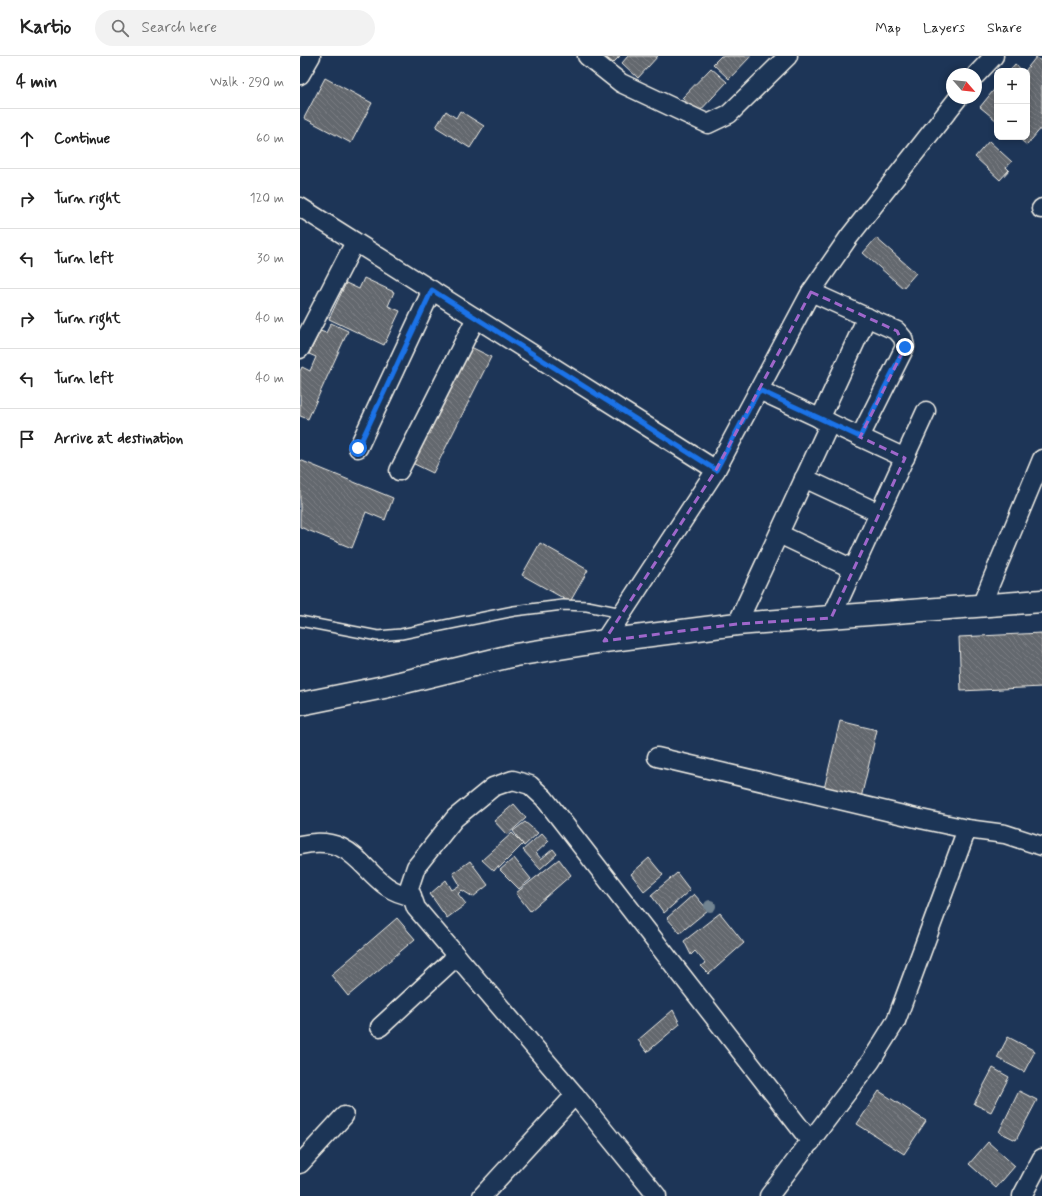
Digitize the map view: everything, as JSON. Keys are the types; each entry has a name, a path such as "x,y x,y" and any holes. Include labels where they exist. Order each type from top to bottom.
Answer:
{"street":[{"path":"587,56 621,83 708,124 729,114 788,56"},
{"path":"982,69 994,56"},
{"path":"604,641 716,470 811,292 849,237 953,104"},
{"path":"300,207 716,470"},
{"path":"300,349 355,242"},
{"path":"358,448 432,290"},
{"path":"811,292 897,331 903,338 905,347 860,437"},
{"path":"737,624 804,478 825,421 867,317"},
{"path":"399,471 476,318"},
{"path":"759,390 905,458"},
{"path":"831,618 926,411"},
{"path":"981,606 1042,459"},
{"path":"804,478 879,513"},
{"path":"779,534 854,568"},
{"path":"300,704 384,686 515,654 604,641 737,624 1042,601"},
{"path":"657,757 967,829 1005,834 1042,846"},
{"path":"657,1196 575,1095 416,908 408,888 416,867 456,818 492,787 513,780 530,785 544,798 811,1142"},
{"path":"769,1196 871,1061 896,1021 967,829"},
{"path":"300,845 314,842 336,845 356,855 382,884 400,894 412,896"},
{"path":"380,1027 457,956"},
{"path":"482,1196 575,1095"},
{"path":"300,1164 344,1116"},
{"path":"1022,1196 1042,1158"}],"lane":[{"path":"300,621 378,636 401,634 514,611 563,605 587,606 622,613"}],"highlighted area":[{"path":"811,292 897,331 905,347 860,437 905,458 831,618 737,624 604,641 716,470"}],"building":[{"path":"604,56 620,56 613,63"},
{"path":"628,56 658,56 638,78 622,63"},
{"path":"721,56 751,56 729,79 713,64"},
{"path":"1036,57 1042,62 1042,127 1027,145 1021,140 1030,140 1030,68 1027,68"},
{"path":"1015,64 1020,68 1012,68"},
{"path":"711,68 727,82 698,113 682,98"},
{"path":"325,78 372,103 351,143 304,118"},
{"path":"994,90 994,119 980,107"},
{"path":"446,111 456,118 460,111 484,126 470,148 436,127"},
{"path":"989,141 1012,162 1006,167 1009,170 1000,180 975,157"},
{"path":"876,238 916,273 903,288 863,253"},
{"path":"364,278 394,292 388,306 400,311 384,345 329,319 346,283 359,289"},
{"path":"331,323 348,331 308,419 300,416 300,371 302,367 310,371 316,357 309,354 320,331 326,333"},
{"path":"465,344 491,357 433,473 408,461"},
{"path":"300,460 393,498 385,520 366,512 352,548 300,527"},
{"path":"540,543 588,570 570,602 522,575"},
{"path":"1042,633 1042,687 961,691 959,637"},
{"path":"840,721 877,730 861,798 824,789"},
{"path":"514,804 526,818 507,835 494,821"},
{"path":"525,822 538,833 524,846 513,831"},
{"path":"512,833 523,844 499,868 498,866 494,871 482,860"},
{"path":"542,833 549,841 536,853 541,859 553,849 557,854 540,869 523,850"},
{"path":"514,858 531,879 519,889 500,870"},
{"path":"649,858 663,875 644,891 631,874"},
{"path":"559,859 571,875 530,911 516,893"},
{"path":"470,861 488,885 473,897 462,890 458,894 466,904 447,918 430,894 446,880 452,890 460,885 453,873"},
{"path":"677,873 690,890 664,913 651,895"},
{"path":"694,894 708,910 680,933 667,918"},
{"path":"720,913 744,943 709,974 701,966 705,963 695,951 691,955 684,941"},
{"path":"397,918 415,939 348,996 331,975"},
{"path":"673,1010 680,1024 647,1052 638,1040"},
{"path":"1008,1037 1035,1051 1024,1072 997,1058"},
{"path":"993,1068 1009,1077 991,1112 974,1104"},
{"path":"879,1091 926,1121 904,1154 857,1124"},
{"path":"1019,1091 1037,1100 1016,1140 999,1132"},
{"path":"988,1142 1015,1166 996,1188 969,1164"}],"route":[{"path":"358,448 432,290 716,470 759,390 860,437 905,347"}]}
